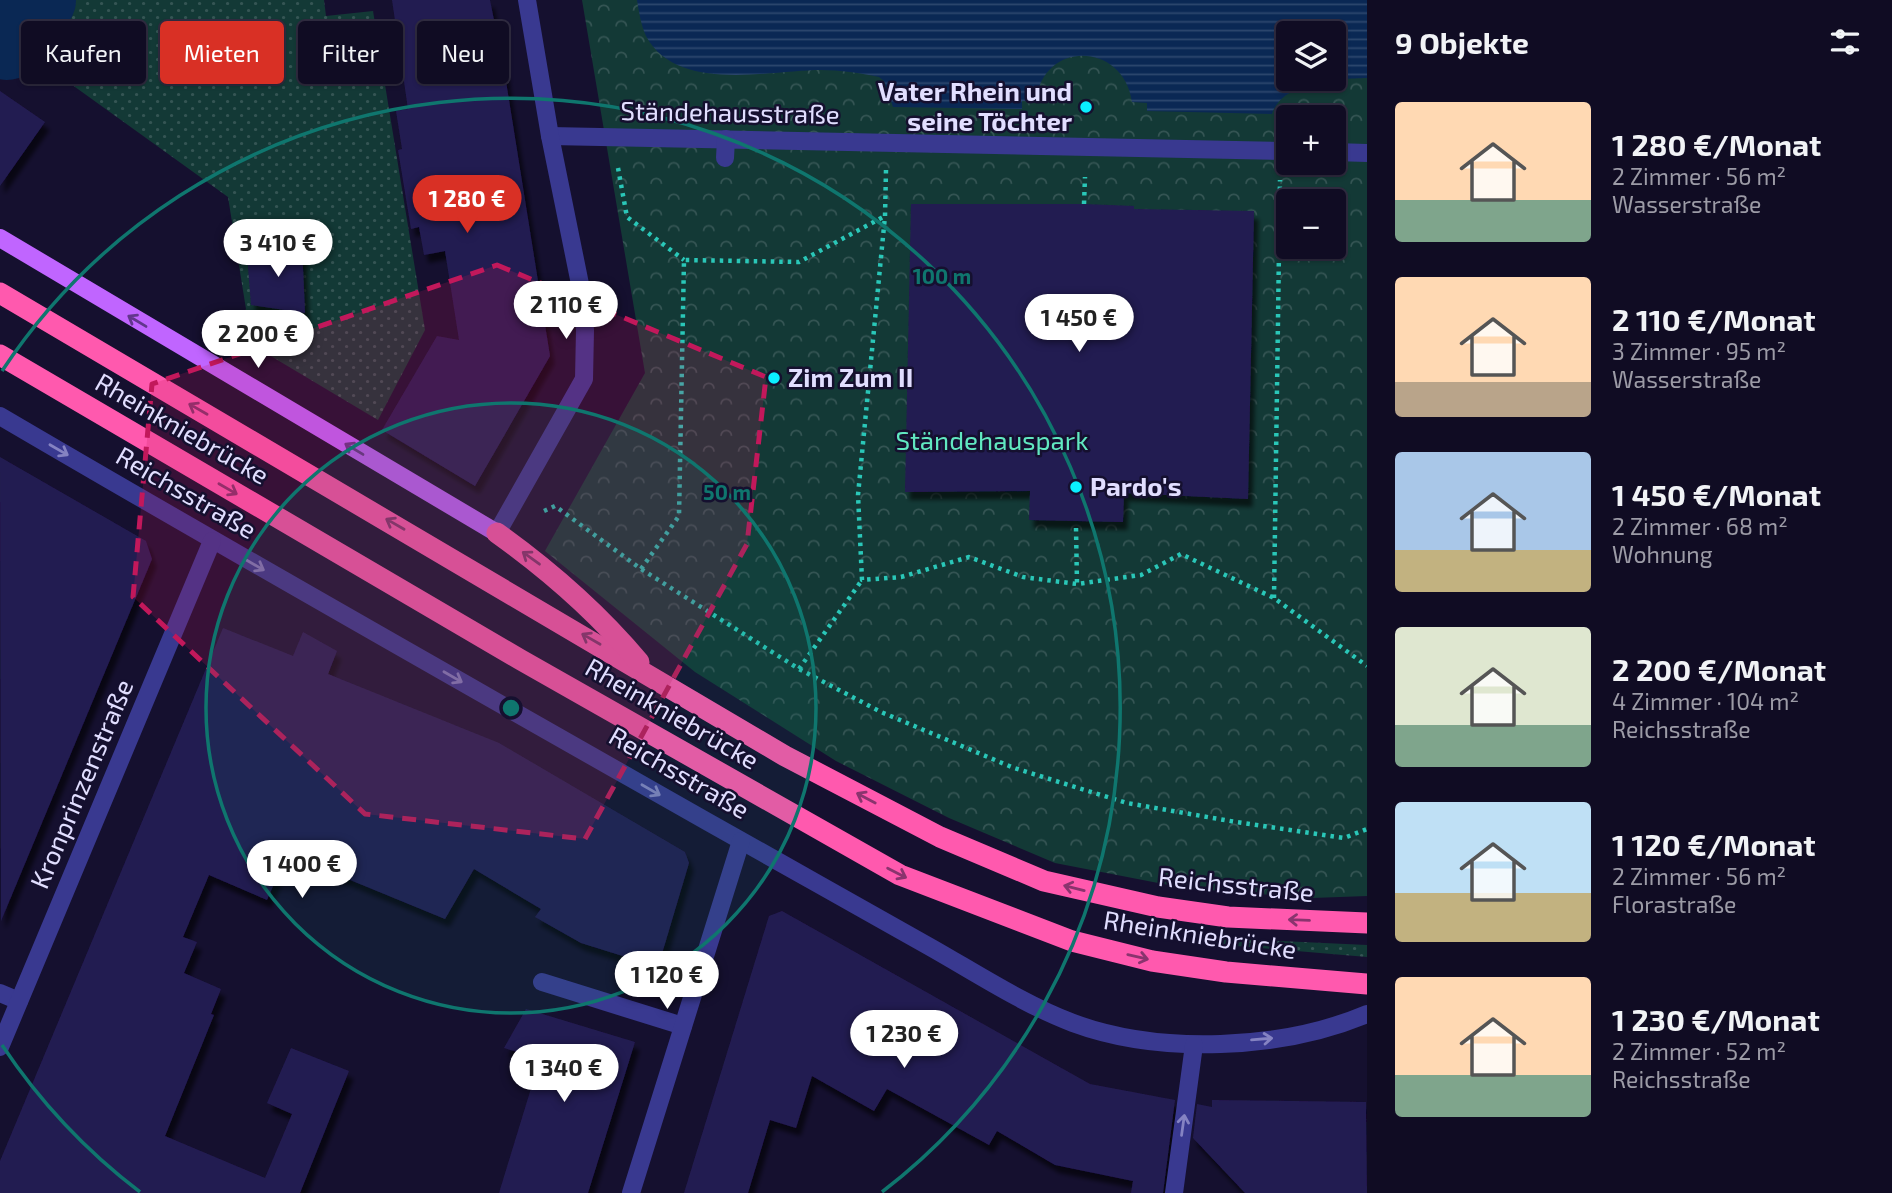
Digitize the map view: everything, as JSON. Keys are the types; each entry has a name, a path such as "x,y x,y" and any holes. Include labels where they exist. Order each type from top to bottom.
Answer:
{"highway":[{"name":"Rheinkniebrücke","path":"0,293 650,674"},
{"name":"Rheinkniebrücke","path":"0,355 532,667 900,875 1072,941 1141,958 1239,973 1367,984"},
{"path":"498,533 547,569 610,627 650,674"},
{"name":"Reichsstraße","path":"650,674 797,762 940,837 1044,881 1158,907 1228,917 1367,923"}],"main road":[{"path":"0,238 498,533"}],"street":[{"path":"498,533 584,379 585,330 581,289 550,136 527,0"},
{"name":"Ständehausstraße","path":"550,136 1276,151"},
{"path":"726,139 726,158"},
{"path":"1346,152 1367,153"},
{"name":"Reichsstraße","path":"0,416 212,541 741,841 1020,998 1074,1023 1132,1038 1194,1045 1296,1036 1367,1014"},
{"name":"Kronprinzenstraße","path":"0,1047 212,541"},
{"path":"631,1193 741,841"},
{"path":"542,982 683,1026"},
{"path":"0,993 19,1001"},
{"path":"1174,1193 1194,1045"}],"path":[{"path":"612,137 627,217 684,260 799,262 885,216"},
{"path":"799,669 862,580 858,495 885,216 887,141"},
{"path":"1273,598 1283,175"},
{"path":"641,569 679,516 684,260"},
{"path":"498,533 555,506 641,569 799,669 881,712 1014,768 1127,803 1344,838 1367,830"},
{"path":"1076,528 1077,584"},
{"path":"862,580 901,578 969,557 1023,578 1077,584 1141,575 1181,554 1273,598 1367,666"}],"highlighted area":[{"path":"497,265 766,377 747,544 585,839 365,814 133,597 152,384"}],"green space":[{"path":"30,0 324,0 326,16 373,11 375,21 298,21 298,84 385,84 425,330 378,420 232,333 246,309 228,197 71,84 146,84 146,21 21,21 21,48 7,38"},
{"name":"Ständehauspark","path":"582,0 1367,0 1367,896 1312,898 1184,888 1055,863 949,818 836,761 695,672 545,551 645,373"},
{"path":"1213,938 1367,945 1367,957 1213,944"}],"water":[{"path":"637,0 1367,0 1367,78 1346,79 1346,21 1276,21 1276,91 1294,91 1276,105 1272,114 1147,111 1147,103 1132,102 1126,82 1115,68 1100,59 1084,56 1067,58 1053,67 1042,81 1036,101 1022,101 1022,109 893,107 884,81 879,77 821,70 726,75 679,66 660,54 646,36"}],"building":[{"path":"392,0 490,0 494,21 417,21 417,84 506,84 550,356 475,486 382,430 437,336 459,340 445,251 424,255 419,227 411,229 398,150 402,149 396,111 408,109 403,75 403,21 395,21"},
{"path":"0,91 45,122 0,186"},
{"path":"911,204 1084,204 1134,206 1134,209 1254,211 1248,499 1124,493 1123,522 1029,520 1030,491 905,492"},
{"path":"302,245 305,313 251,305 247,254"},
{"path":"0,457 146,541 152,559 1,921"},
{"path":"223,628 293,656 303,632 337,651 328,674 499,743 685,852 689,863 658,967 581,943 535,917 541,909 474,869 445,919 287,854 267,900 209,875 183,937 197,942 184,973 221,989 211,1014 214,1015 165,1136 265,1178 292,1114 267,1103 291,1048 349,1071 300,1193 0,1193 0,1161"},
{"path":"782,911 1090,1084 1175,1100 1163,1193 1131,1193 1133,1181 1055,1165 997,1131 989,1145 887,1089 874,1111 812,1076 796,1128 770,1120 748,1193 684,1193 769,916"},
{"path":"526,1009 635,1042 588,1193 499,1193 540,1059 504,1048"},
{"path":"1212,1100 1366,1102 1367,1193 1245,1193 1193,1138 1197,1104 1212,1107"}],"waterway":[{"path":"7,43 39,0"}],"place":[{"name":"Vater Rhein und seine Töchter","path":"1086,107"},
{"name":"Zim Zum II","path":"774,378"},
{"name":"Pardo's","path":"1076,487"}]}
